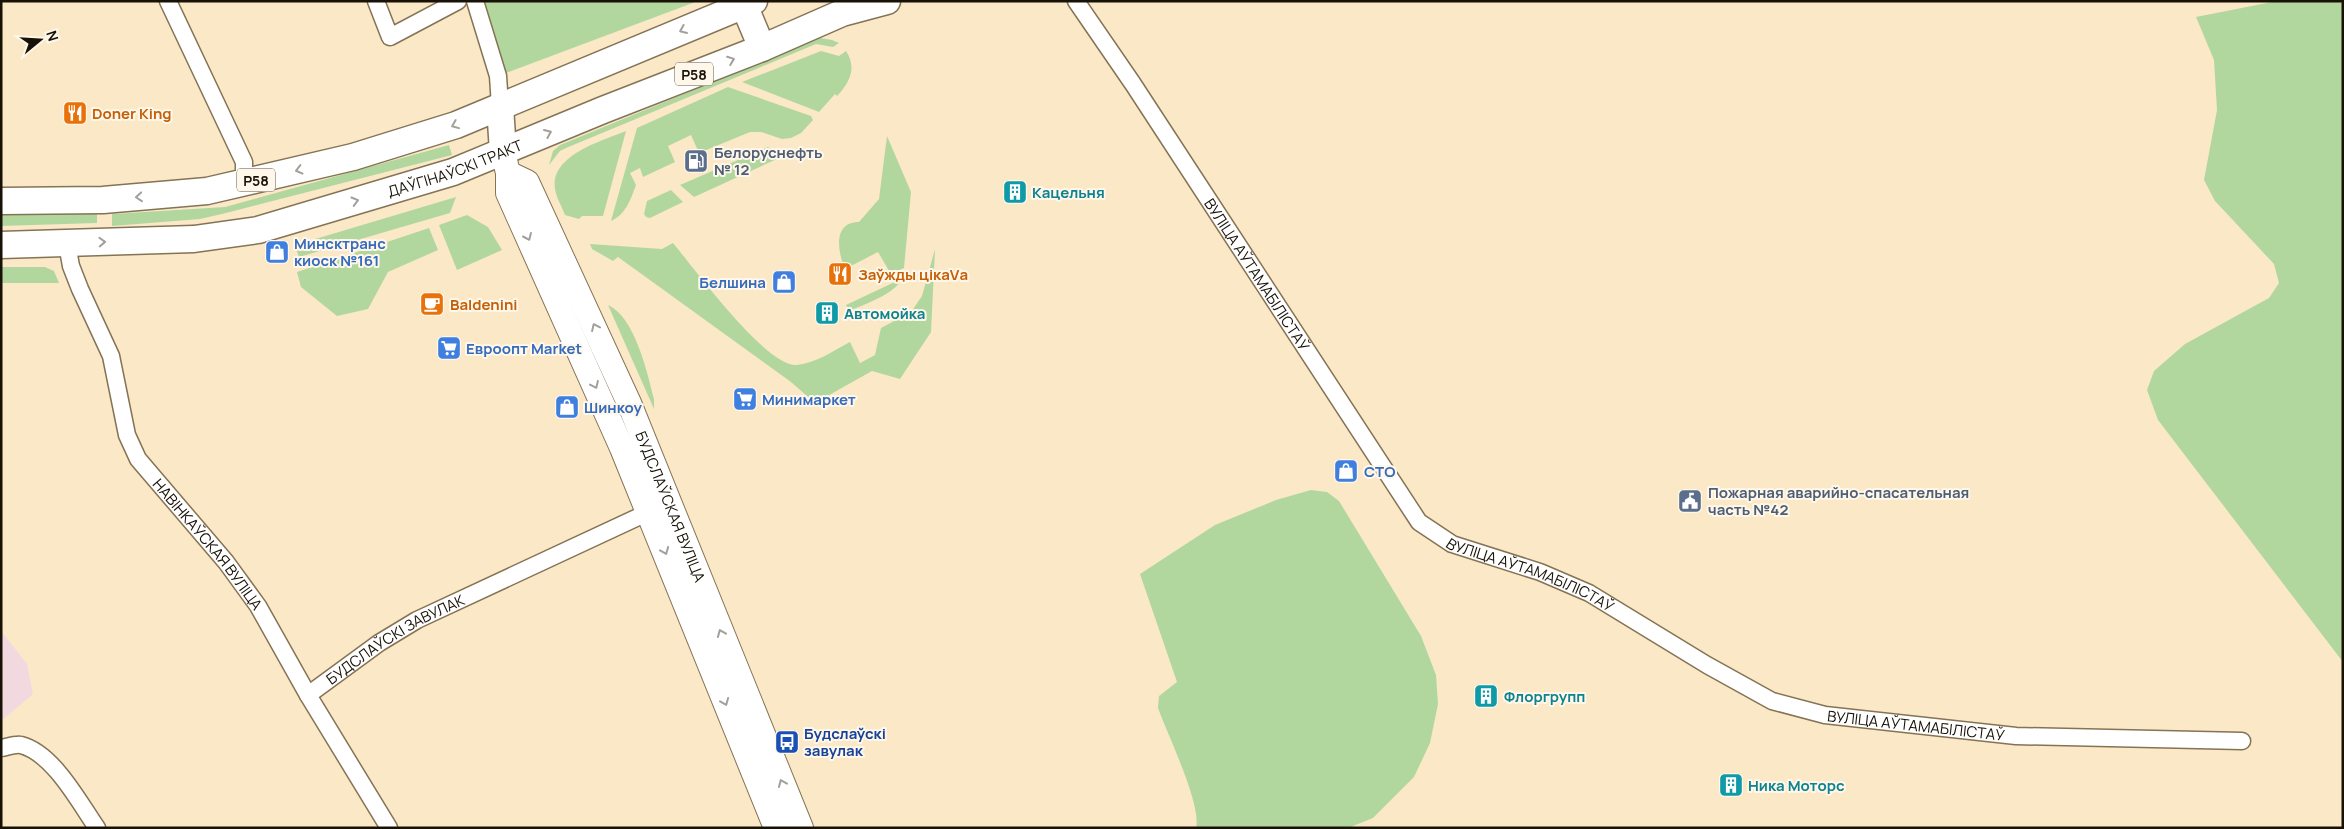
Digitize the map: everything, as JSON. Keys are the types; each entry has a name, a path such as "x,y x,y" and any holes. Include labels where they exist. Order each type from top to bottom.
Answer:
{"main road":[{"name":"ДАЎГІНАЎСКІ ТРАКТ","path":"1,245 194,239 258,230 453,172 506,162 603,110 762,48 842,13 887,1"},
{"name":"Р58","path":"1,201 104,200 206,191 244,184 353,157 422,136 500,106 749,3"},
{"path":"749,3 762,48"},
{"path":"500,106 506,162"},
{"name":"БУДСЛАЎСКАЯ ВУЛІЦА","path":"506,162 508,192 607,412 776,828"},
{"name":"БУДСЛАЎСКАЯ ВУЛІЦА","path":"506,162 527,182 608,355 801,828"}],"street":[{"path":"168,1 244,162 244,184"},
{"path":"376,1 390,37 458,1"},
{"path":"475,1 498,76 500,106"},
{"name":"ВУЛІЦА АЎТАМАБІЛІСТАЎ","path":"1076,1 1133,84 1419,522 1452,544 1540,572 1589,593 1707,665 1764,697 1800,709 1825,715 2016,736 2242,741"},
{"name":"НАВІНКАЎСКАЯ ВУЛІЦА","path":"67,244 71,266 110,356 127,435 138,460 226,562 258,606 308,695 389,828"},
{"name":"БУДСЛАЎСКІ ЗАВУЛАК","path":"308,695 378,643 417,620 649,512"},
{"path":"1,748 19,745 37,753 57,771 97,828"}],"shaded area":[{"path":"1,631 27,664 33,694 1,721"}],"green space":[{"path":"475,1 698,1 498,76"},
{"path":"2277,1 2343,1 2343,662 2158,420 2147,390 2154,371 2185,344 2269,298 2279,283 2274,264 2215,201 2204,180 2217,110 2214,60 2196,17"},
{"path":"820,38 839,43 833,47 816,44 566,148 560,151 549,165 553,151 560,145"},
{"path":"821,51 839,56 846,51 851,63 851,75 842,91 837,96 835,94 819,112 742,82"},
{"path":"728,87 811,116 813,120 801,133 791,138 782,139 761,132 750,132 699,153 691,135 668,146 675,162 643,177 640,168 630,173 636,185 632,196 624,211 611,221 637,128"},
{"path":"626,131 603,216 582,216 579,219 565,215 555,189 556,177 561,167 569,158 580,151"},
{"path":"887,136 911,192 904,268 891,274 878,252 845,269 839,247 841,233 844,227 850,223 859,222 879,199"},
{"path":"449,145 452,155 226,213 200,219 112,226 112,214 225,207"},
{"path":"768,147 779,158 694,197 680,185"},
{"path":"671,190 683,202 650,218 646,217 644,214 647,201"},
{"path":"456,197 450,213 299,257 296,249 312,240"},
{"path":"97,213 97,223 1,226 1,215"},
{"path":"467,215 488,227 502,250 457,270 439,225"},
{"path":"429,228 438,250 388,272 368,309 337,316 301,287 297,272"},
{"path":"673,243 750,334 768,351 784,362 797,365 818,359 850,342 860,363 875,355 881,328 911,312 922,296 935,249 931,332 900,379 872,371 815,403 791,382 618,257 613,261 592,249 590,244 662,249"},
{"path":"1,267 45,267 54,271 59,283 1,283"},
{"path":"901,279 886,294 849,311 846,305"},
{"path":"608,305 626,321 639,346 654,399 654,409"},
{"path":"1311,490 1327,492 1339,501 1421,636 1436,675 1438,704 1430,743 1414,777 1373,818 1348,828 1196,828 1194,803 1189,787 1158,708 1159,696 1177,682 1140,574 1215,525 1276,500"}],"place":[{"name":"Doner King","path":"75,113"},
{"name":"Белоруснефть № 12","path":"696,161"},
{"name":"Кацельня","path":"1015,192"},
{"name":"Минсктранс киоск №161","path":"277,252"},
{"name":"Заўжды цікаVа","path":"840,274"},
{"name":"Белшина","path":"784,282"},
{"name":"Baldenini","path":"432,304"},
{"name":"Автомойка","path":"827,313"},
{"name":"Евроопт Market","path":"449,348"},
{"name":"Минимаркет","path":"745,399"},
{"name":"Шинкоу","path":"567,407"},
{"name":"СТО","path":"1346,471"},
{"name":"Пожарная аварийно-спасательная часть №42","path":"1690,501"},
{"name":"Флоргрупп","path":"1486,696"},
{"name":"Будслаўскі завулак","path":"787,742"},
{"name":"Ника Моторс","path":"1731,785"}]}
